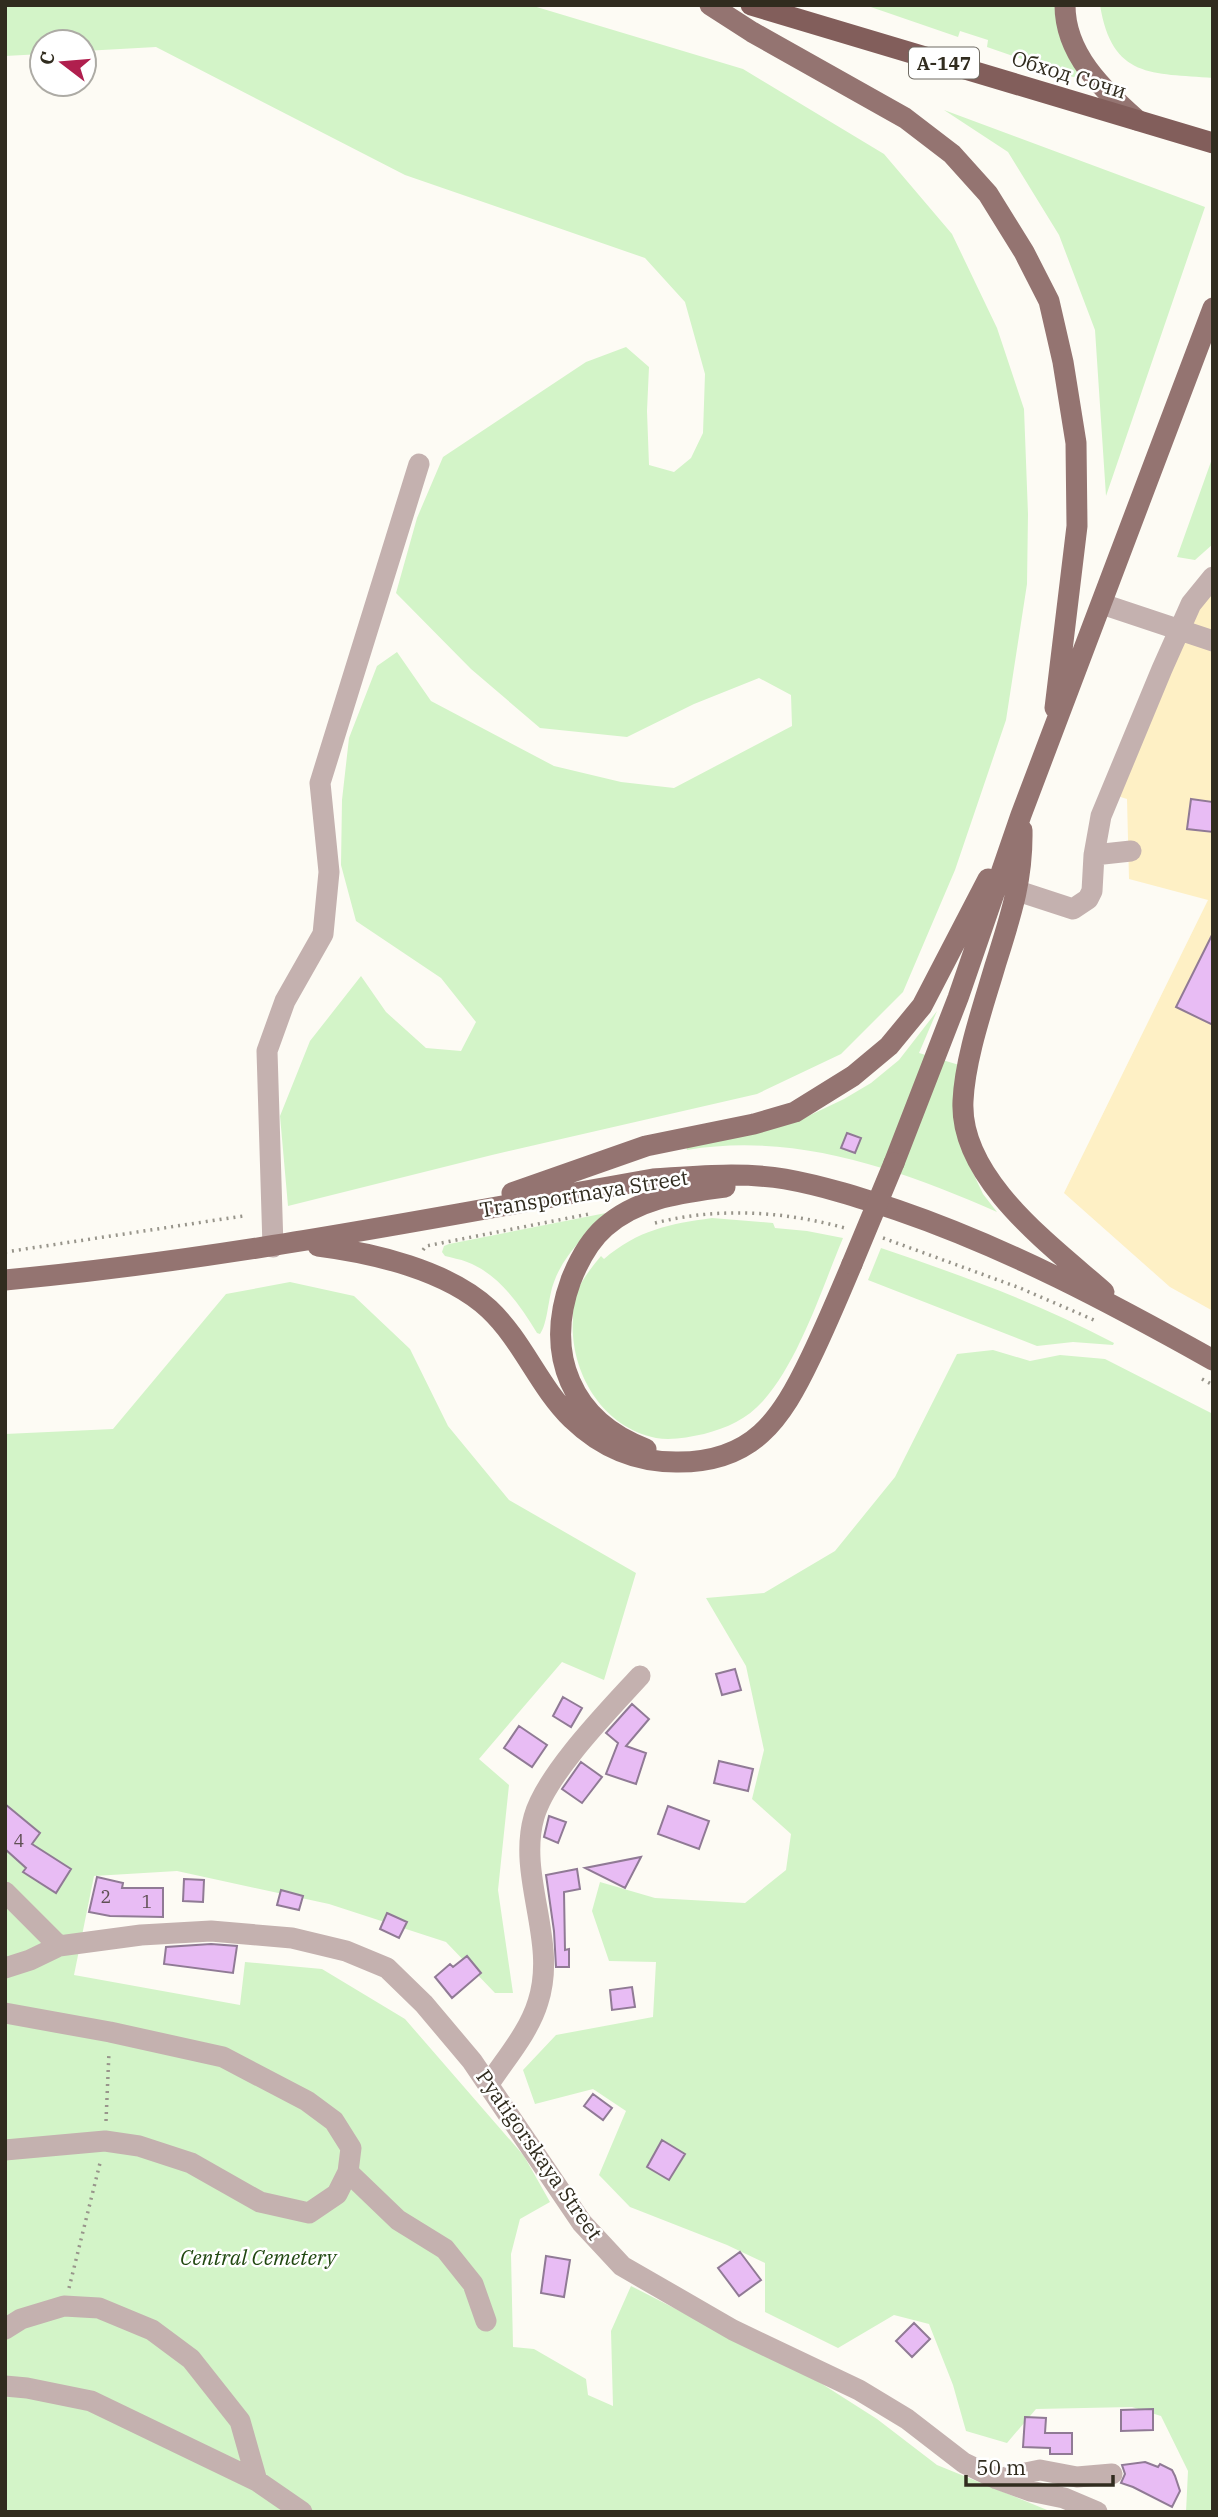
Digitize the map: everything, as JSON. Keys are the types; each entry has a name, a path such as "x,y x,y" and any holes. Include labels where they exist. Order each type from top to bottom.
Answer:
{"highway":[{"name":"Обход Сочи","path":"751,5 1207,142"}],"main road":[{"path":"710,5 752,32 905,118 952,154 988,194 1024,252 1049,301 1063,362 1076,443 1077,526 1052,738"},
{"name":"А-147","path":"1065,5 1071,41 1084,63 1098,85 1137,120"},
{"path":"295,1244 345,1249 402,1263 448,1282 488,1308 522,1347 570,1417 591,1436 612,1449 656,1462 697,1462 726,1455 746,1446 767,1429 785,1408 823,1332 894,1163 958,998 1021,815 1213,308"},
{"path":"1021,815 1022,855 1018,891 984,1001 969,1062 963,1101 967,1137 979,1166 1018,1213 1127,1312"},
{"path":"454,1214 646,1146 754,1124 795,1112 853,1076 889,1046 922,1006 1021,815"},
{"name":"Transportnaya Street","path":"5,1280 295,1244 653,1179 707,1176 783,1179 840,1191 931,1222 1032,1264 1127,1312 1213,1360"},
{"path":"697,1462 662,1455 614,1433 589,1413 575,1395 562,1354 560,1326 566,1293 578,1262 590,1243 606,1226 627,1212 648,1201 682,1193 783,1179"}],"street":[{"path":"273,1247 267,1051 285,1001 323,934 329,872 320,783 419,464"},
{"path":"1018,891 1073,909 1088,900 1092,891 1094,855 1101,816 1179,628 1208,587"},
{"path":"1102,604 1213,641"},
{"path":"1094,855 1131,851"},
{"path":"489,2084 530,2022 539,1999 544,1956 529,1844 534,1814 548,1788 585,1737 640,1676"},
{"path":"5,1892 59,1946"},
{"name":"Pyatigorskaya Street","path":"5,1968 59,1946 141,1935 211,1931 292,1938 346,1951 387,1968 424,2004 489,2084 582,2223 622,2266 733,2330 859,2390 907,2419 964,2463 997,2479 1030,2491 1065,2498 1097,2512"},
{"path":"5,2013 110,2032 223,2057 307,2101 334,2121 351,2148 348,2172 337,2194 309,2213 260,2202 191,2163 139,2146 106,2141 5,2150"},
{"path":"348,2172 398,2220 445,2249 473,2284 486,2320"},
{"path":"5,2329 21,2319 64,2306 99,2308 152,2330 191,2359 240,2421 257,2481"},
{"path":"5,2386 90,2401 257,2481 302,2512"},
{"path":"997,2479 1040,2470 1077,2477 1112,2474"}],"path":[{"path":"648,1226 688,1216 740,1213 787,1216 848,1229"},
{"path":"421,1252 426,1246 593,1214"},
{"path":"5,1252 243,1216"},
{"path":"872,1236 1008,1283 1105,1325"},
{"path":"1201,1378 1213,1385"},
{"path":"64,2306 106,2141 110,2032"}],"shaded area":[{"path":"1213,587 1213,1311 1170,1287 1064,1193 1208,900 1129,879 1127,799 1111,794 1192,607"}],"green space":[{"path":"5,5 530,5 743,69 884,154 952,234 997,328 1024,409 1028,514 1027,584 1006,720 955,870 903,992 841,1054 757,1094 492,1155 288,1206 280,1116 310,1041 361,976 386,1012 426,1048 461,1051 476,1022 441,978 356,921 341,865 342,800 349,738 377,666 397,652 431,701 554,766 621,782 674,788 792,726 791,695 759,678 694,704 627,737 540,728 471,669 396,593 417,518 443,457 586,362 626,347 649,367 649,465 674,472 691,458 703,433 705,374 685,302 645,258 405,175 156,47 98,50 98,28 28,28 28,55 5,56"},
{"path":"865,5 1055,5 1080,72 1077,77 1073,77 987,47 988,40 960,31 958,37"},
{"path":"1100,5 1213,5 1213,78 1154,72 1125,59 1114,47"},
{"path":"944,110 1205,207 1106,496 1095,330 1059,235 1008,152"},
{"path":"1213,456 1213,544 1195,560 1177,557"},
{"path":"937,1011 919,1053 966,1067 965,1156 983,1194 997,1212 884,1169 807,1150 727,1146 687,1150 686,1146 802,1119 844,1099 871,1083 899,1060"},
{"path":"606,1213 576,1245 558,1272 540,1334 499,1282 478,1267 445,1256 442,1252 444,1246 449,1244"},
{"path":"712,1218 773,1223 775,1228 843,1238 799,1345 776,1385 757,1407 736,1422 704,1434 668,1439 636,1432 605,1409 583,1376 573,1338 575,1296 586,1275 601,1256 604,1259 629,1241 655,1230"},
{"path":"881,1248 1028,1302 1114,1343 1073,1342 1037,1346 868,1280"},
{"name":"Central Cemetery","path":"290,1282 354,1296 410,1349 448,1426 509,1500 636,1573 604,1680 562,1662 479,1759 509,1785 498,1890 513,1993 495,1993 446,1942 329,1904 177,1871 94,1876 74,1975 240,2005 245,1962 322,1969 405,2019 524,2156 550,2202 520,2219 511,2254 513,2347 534,2349 586,2379 588,2395 613,2406 611,2331 631,2286 819,2382 877,2419 937,2465 1052,2512 5,2512 5,1434 113,1429 226,1294"},
{"path":"993,1350 1030,1361 1060,1355 1105,1359 1213,1414 1213,2512 1186,2512 1188,2471 1161,2416 1132,2407 1036,2409 1007,2443 966,2431 953,2385 929,2324 894,2315 838,2348 765,2312 765,2263 630,2207 599,2175 626,2111 593,2089 535,2104 523,2070 556,2035 653,2017 656,1962 609,1961 592,1911 600,1882 655,1898 745,1903 786,1870 791,1834 752,1799 764,1750 746,1666 706,1598 764,1593 835,1551 895,1477 957,1354"}],"building":[{"path":"1191,799 1213,802 1213,832 1187,829"},
{"path":"1213,933 1213,1025 1176,1007"},
{"path":"847,1133 861,1138 855,1153 841,1148"},
{"path":"735,1669 741,1690 722,1695 716,1674"},
{"path":"563,1697 582,1708 571,1727 553,1716"},
{"path":"632,1704 649,1719 626,1746 646,1753 636,1784 606,1774 618,1743 606,1733"},
{"path":"519,1726 547,1745 532,1767 504,1748"},
{"path":"719,1761 753,1769 748,1791 714,1783"},
{"path":"581,1762 602,1777 582,1803 562,1789"},
{"path":"5,1804 40,1833 32,1844 71,1869 56,1893 23,1872 26,1868 5,1849"},
{"path":"668,1806 709,1821 699,1849 658,1834"},
{"path":"549,1816 566,1822 558,1843 544,1837"},
{"path":"641,1857 625,1888 585,1868"},
{"path":"577,1869 580,1889 564,1892 565,1950 569,1949 569,1967 556,1967 546,1875"},
{"path":"97,1877 123,1883 122,1888 163,1888 163,1917 110,1916 89,1912"},
{"path":"184,1879 204,1880 203,1902 183,1901"},
{"path":"281,1890 303,1896 299,1910 277,1905"},
{"path":"387,1913 407,1922 399,1938 380,1929"},
{"path":"211,1944 237,1946 233,1973 164,1964 166,1947"},
{"path":"467,1956 481,1973 452,1998 435,1977 450,1964 453,1967"},
{"path":"632,1987 635,2007 612,2010 610,1990"},
{"path":"593,2094 612,2108 603,2120 584,2106"},
{"path":"662,2140 685,2154 669,2180 647,2167"},
{"path":"740,2252 761,2280 739,2296 718,2268"},
{"path":"546,2256 570,2260 564,2297 541,2293"},
{"path":"914,2323 930,2339 912,2357 896,2341"},
{"path":"1153,2409 1153,2430 1121,2431 1121,2410"},
{"path":"1025,2417 1046,2418 1045,2433 1072,2433 1072,2454 1050,2454 1050,2448 1023,2447"},
{"path":"1145,2462 1158,2467 1160,2464 1172,2470 1180,2491 1172,2507 1121,2483 1125,2474 1122,2465"}]}
